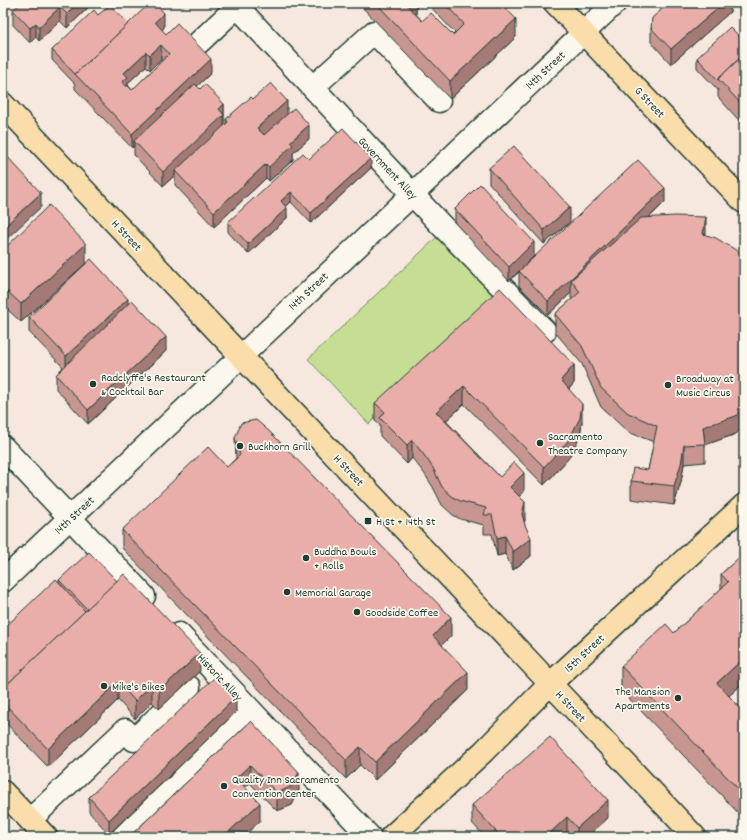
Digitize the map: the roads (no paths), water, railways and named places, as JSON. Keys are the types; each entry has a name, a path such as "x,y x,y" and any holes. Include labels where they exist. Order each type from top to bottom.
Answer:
{"main road":[{"name":"G Street","path":"555,3 744,202"},
{"name":"H Street","path":"3,104 694,837"},
{"name":"15th Street","path":"391,837 483,752 550,684 744,505"},
{"path":"3,792 46,837"}],"street":[{"name":"14th Street","path":"3,580 71,518 240,355 615,3"},
{"path":"194,47 238,4"},
{"name":"Government Alley","path":"238,4 412,194 545,331"},
{"path":"313,87 374,32 439,101"},
{"name":"Historic Alley","path":"3,447 370,837"},
{"path":"30,820 124,730 134,740 189,687"},
{"path":"123,837 252,712"}],"place":[{"name":"Radclyffe's Restaurant & Cocktail Bar","path":"93,384"},
{"name":"Broadway at Music Circus","path":"668,385"},
{"name":"Sacramento Theatre Company","path":"540,443"},
{"name":"Buckhorn Grill","path":"240,446"},
{"name":"H St + 14th St","path":"368,521"},
{"name":"Buddha Bowls + Rolls","path":"306,558"},
{"name":"Memorial Garage","path":"287,592"},
{"name":"Goodside Coffee","path":"357,612"},
{"name":"Mike's Bikes","path":"104,686"},
{"name":"The Mansion Apartments","path":"678,698"},
{"name":"Quality Inn Sacramento Convention Center","path":"224,786"}]}
